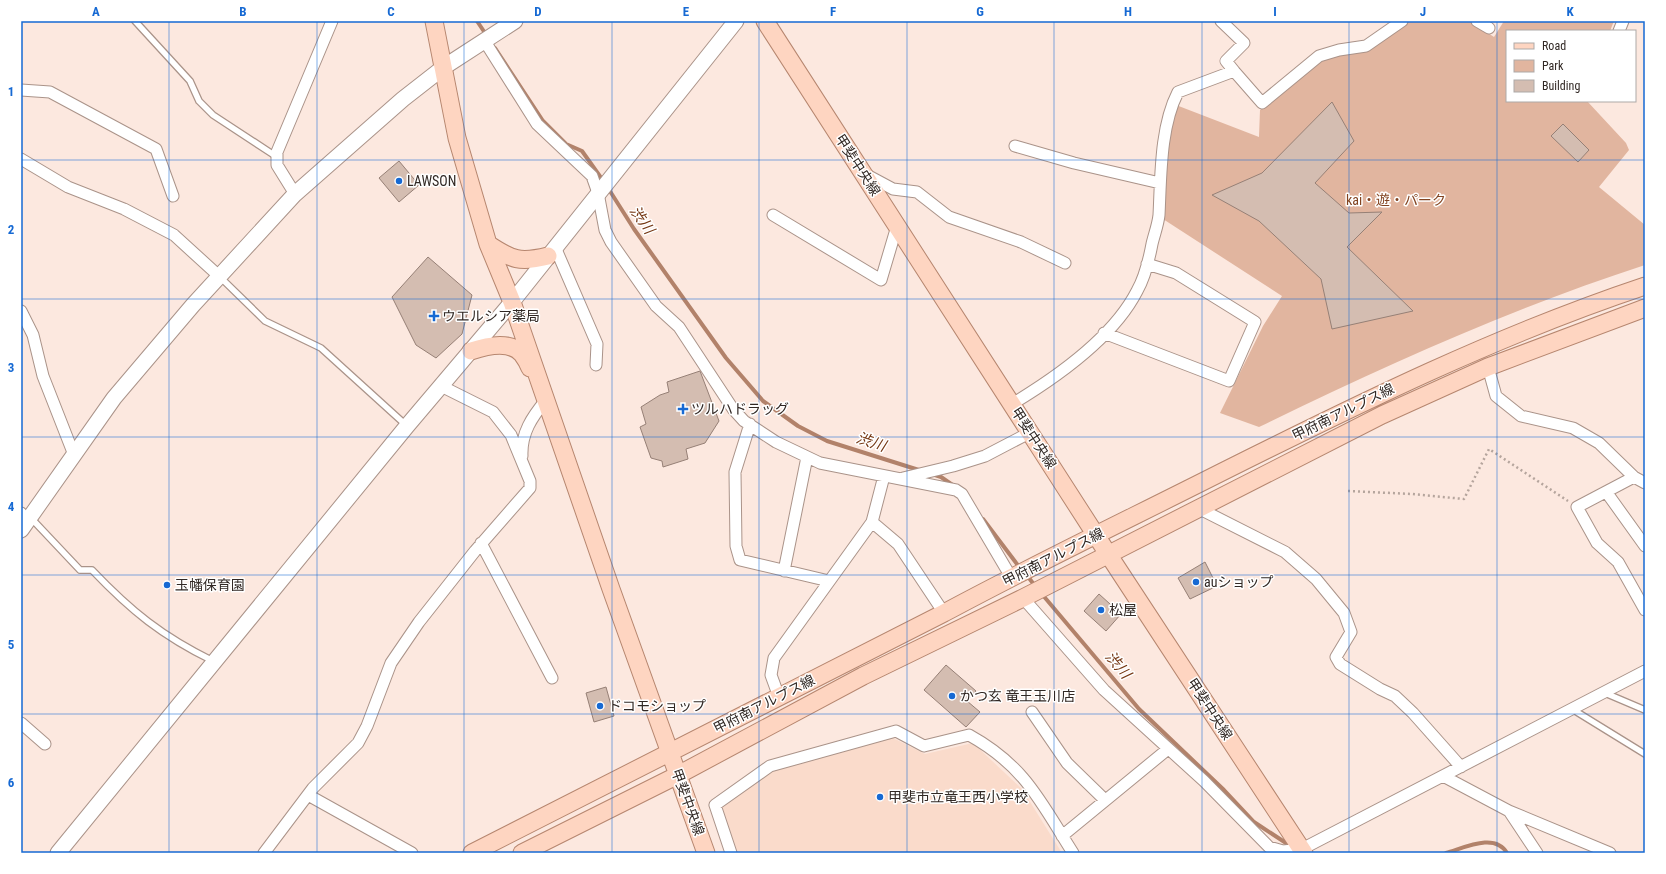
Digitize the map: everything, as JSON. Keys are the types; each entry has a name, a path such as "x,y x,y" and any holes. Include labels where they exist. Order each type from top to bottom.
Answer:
{"main road":[{"path":"434,21 444,67 456,138 488,244 512,302 543,393"},
{"name":"甲斐中央線","path":"765,21 1031,432 1108,554 1303,851"},
{"path":"488,244 506,256 527,261 551,252"},
{"name":"甲府南アルプス線","path":"472,853 944,614 1011,577 1367,399 1476,350 1596,302 1645,286"},
{"name":"甲府南アルプス線","path":"522,853 678,775 863,676 1023,598 1382,415 1488,367 1645,308"},
{"path":"471,351 496,344 509,347 522,353 543,393"},
{"name":"甲斐中央線","path":"543,393 706,853"}],"street":[{"path":"295,194 277,165 277,152 332,21"},
{"path":"25,520 74,455 114,398 295,194 403,99 444,67 515,21"},
{"path":"58,853 407,426 512,302 736,21"},
{"path":"1221,21 1244,42 1226,61 1262,103 1320,56 1339,50 1366,46 1402,21"},
{"path":"1477,21 1489,28"},
{"path":"484,40 537,124 592,176 598,193 605,230 611,242 656,306 678,327 733,409 750,424 776,442 820,463 956,490 962,494 1011,577"},
{"path":"1012,404 1045,384 1077,360 1116,322 1138,291 1147,264 1159,217 1160,183 1167,127 1172,102 1178,92 1234,71"},
{"path":"21,90 50,92 156,149 173,196"},
{"path":"1015,146 1074,163 1160,183"},
{"path":"21,159 68,187 124,209 174,235 220,277"},
{"path":"863,173 893,189 917,192 949,217 1002,235 1065,263"},
{"path":"773,215 881,280 897,226"},
{"path":"551,252 596,344 596,365"},
{"path":"1104,334 1229,382 1255,322 1176,273 1147,264"},
{"path":"21,311 33,335 43,376 74,455"},
{"path":"1488,367 1496,396 1521,416 1574,428 1599,443 1634,477 1645,483"},
{"path":"264,853 308,794 358,743 367,726 391,663 419,622 481,543 530,488 530,482 511,435 493,412 441,386"},
{"path":"522,462 521,445 525,430 543,393"},
{"path":"750,424 735,472 736,546 740,560 829,581"},
{"path":"898,479 953,466 985,456 1031,432"},
{"path":"784,571 807,457"},
{"path":"779,697 771,676 774,658 872,522 884,476"},
{"path":"1634,477 1608,493 1577,507 1597,544 1618,562 1645,610"},
{"path":"1608,493 1645,546"},
{"path":"1198,508 1286,552 1316,579 1344,613 1351,632 1336,657 1340,664 1380,689 1395,696 1413,713 1460,767"},
{"path":"872,522 898,544 944,614"},
{"path":"481,543 552,678"},
{"path":"1023,598 1104,690 1204,781 1269,847 1283,851 1303,851 1460,767 1645,671"},
{"path":"1032,712 1067,763 1105,800"},
{"path":"21,723 44,744"},
{"path":"731,853 715,805 770,766 896,731 924,746 969,735 988,745 1010,762 1031,786 1073,853"},
{"path":"1062,836 1168,749"},
{"path":"1443,776 1509,811 1610,853"},
{"path":"308,794 412,853"},
{"path":"1509,811 1537,853"}],"lane":[{"path":"136,21 190,81 199,101 213,115 277,157"},
{"path":"220,277 265,321 321,348 407,426"},
{"path":"25,520 80,570 92,570 114,593 155,629 181,645 214,661"},
{"path":"1604,692 1645,710"},
{"path":"1572,709 1645,754"}],"path":[{"path":"1348,491 1412,494 1464,499 1489,449 1577,507"}],"shaded area":[{"name":"甲斐市立竜王西小学校","path":"893,738 925,754 973,743 1022,789 1062,853 737,853 721,804 771,771"}],"green space":[{"name":"kai・遊・パーク","path":"1408,21 1470,21 1494,37 1504,21 1614,21 1610,30 1506,30 1506,102 1588,102 1626,143 1629,150 1599,187 1645,225 1645,265 1547,300 1449,339 1353,382 1259,427 1220,413 1263,326 1282,296 1163,219 1165,169 1176,105 1259,137 1260,110 1322,59 1369,49"}],"building":[{"path":"1332,102 1354,141 1315,183 1349,213 1382,212 1347,247 1413,311 1332,329 1321,279 1259,221 1212,195 1262,173"},
{"path":"1563,124 1589,150 1578,162 1551,136"},
{"name":"LAWSON","path":"399,161 419,185 399,202 379,178"},
{"name":"ウエルシア薬局","path":"428,257 472,295 462,334 436,358 416,345 392,297"},
{"path":"700,371 719,421 705,443 686,449 688,459 663,467 662,461 651,458 640,427 646,424 641,407 660,395 669,392 667,382"},
{"path":"1205,562 1217,586 1190,599 1178,578"},
{"path":"1099,594 1121,614 1106,631 1084,611"},
{"name":"かつ玄 竜王玉川店","path":"946,665 976,691 967,701 980,712 966,727 924,690"},
{"path":"606,687 614,716 594,722 586,693"}],"waterway":[{"name":"渋川","path":"477,21 487,36"},
{"name":"渋川","path":"495,48 543,121 566,144 582,151 604,182"},
{"name":"渋川","path":"608,188 634,229 726,358 763,401 798,426 827,441 922,471"},
{"name":"渋川","path":"932,474 941,477 954,486"},
{"name":"渋川","path":"983,519 1020,568"},
{"name":"渋川","path":"1026,574 1035,586"},
{"name":"渋川","path":"1041,593 1139,709 1224,790 1254,822 1286,843 1291,849"},
{"name":"渋川","path":"1446,853 1470,845 1487,842 1495,843 1502,847 1507,853"}],"place":[{"name":"LAWSON","path":"399,181"},
{"name":"ウエルシア薬局","path":"434,316"},
{"name":"ツルハドラッグ","path":"683,409"},
{"name":"auショップ","path":"1196,582"},
{"name":"玉幡保育園","path":"167,585"},
{"name":"松屋","path":"1101,610"},
{"name":"かつ玄 竜王玉川店","path":"952,696"},
{"name":"ドコモショップ","path":"600,706"},
{"name":"甲斐市立竜王西小学校","path":"880,797"}]}
